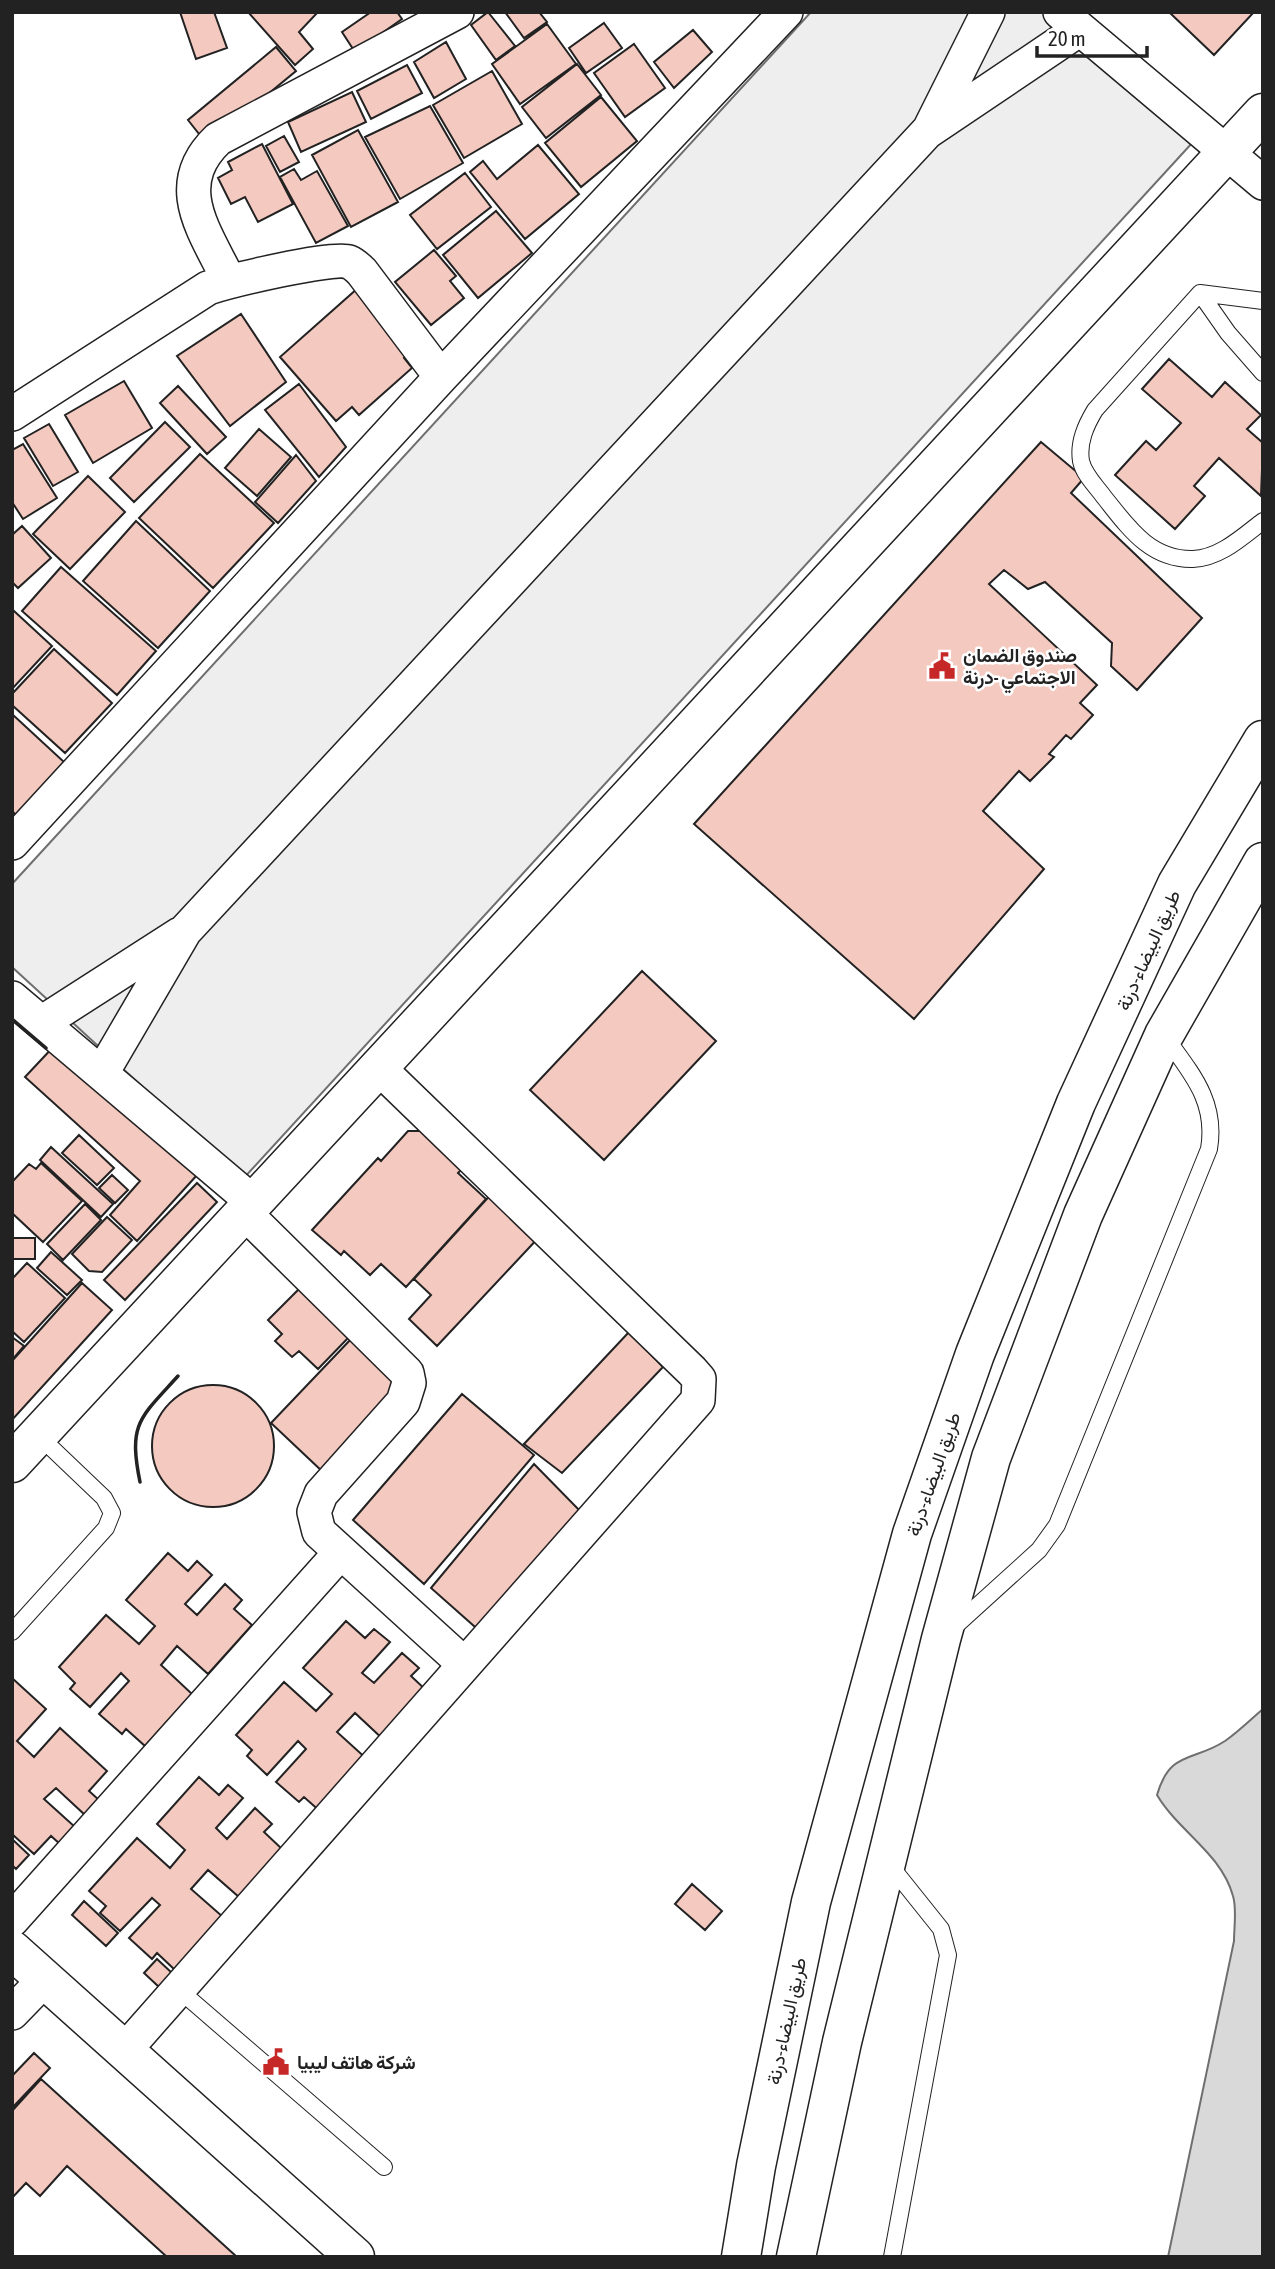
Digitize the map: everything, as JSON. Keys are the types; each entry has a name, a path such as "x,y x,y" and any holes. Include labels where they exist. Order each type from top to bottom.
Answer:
{"main road":[{"path":"12,1463 1263,113"},
{"name":"طريق البيضاء-درنة","path":"741,2257 756,2166 811,1902 912,1534 975,1354 1076,1103 1177,884 1263,740"},
{"path":"796,2257 842,2042 886,1861 941,1639 996,1446 1083,1215 1164,1035 1263,862"},
{"path":"12,1950 355,2257"}],"street":[{"path":"229,281 194,208 192,188 195,169 205,151 218,139 457,12"},
{"path":"12,842 441,377 786,12"},
{"path":"928,132 988,12"},
{"path":"102,1073 185,931 928,132 1070,21 1263,183"},
{"path":"12,414 189,299 229,281 331,262 349,262 362,272 441,377"},
{"path":"43,1023 185,931"},
{"path":"12,998 102,1073 250,1208 407,1373 409,1383 403,1402 316,1502 315,1522 319,1532 340,1553 464,1664"},
{"path":"125,2050 690,1410 698,1400 701,1389 692,1371 379,1068"},
{"path":"12,1920 340,1553"},
{"path":"12,2013 45,1979"}],"lane":[{"path":"1200,293 1263,301"},
{"path":"1200,293 1228,333 1263,373"},
{"path":"1200,293 1086,425 1081,461 1088,476 1130,530 1159,552 1193,559 1211,556 1230,546 1263,521"},
{"path":"941,1639 1039,1550 1058,1525 1209,1149 1212,1131 1206,1098 1164,1035"},
{"path":"12,1632 106,1528 112,1513 104,1499 38,1435"},
{"path":"886,1861 941,1928 948,1955 892,2257"},
{"path":"178,1989 384,2167"}],"shaded area":[{"path":"811,12 1052,12 1193,142 243,1179 12,967 12,884"},
{"path":"1263,1709 1263,2257 1168,2257 1234,1941 1235,1912 1233,1896 1219,1867 1157,1795 1162,1781 1176,1764 1225,1741"}],"building":[{"path":"180,12 214,12 227,48 196,59"},
{"path":"248,12 318,12 299,32 313,49 295,65"},
{"path":"371,12 397,12 402,19 355,52 342,32"},
{"path":"488,12 515,46 496,60 471,25"},
{"path":"505,12 539,12 547,22 524,38"},
{"path":"1169,12 1254,12 1214,55"},
{"path":"604,23 622,48 586,73 569,48"},
{"path":"547,24 576,64 520,104 492,64"},
{"path":"693,30 712,52 674,88 654,62"},
{"path":"446,42 466,79 434,98 414,62"},
{"path":"634,44 665,88 625,117 594,73"},
{"path":"276,47 296,71 207,144 188,120"},
{"path":"577,64 601,95 546,138 522,107"},
{"path":"407,65 422,93 371,119 357,91"},
{"path":"492,71 522,124 464,158 433,105"},
{"path":"352,92 366,122 301,152 288,122"},
{"path":"601,97 637,141 581,187 545,143"},
{"path":"430,106 463,163 400,199 365,137"},
{"path":"358,130 398,202 351,227 312,155"},
{"path":"284,136 299,162 280,172 266,146"},
{"path":"262,144 293,204 258,222 245,197 231,204 218,178 232,170 228,162"},
{"path":"538,145 579,194 525,239 470,172 483,161 497,179"},
{"path":"294,169 301,180 317,171 348,226 316,243 280,177"},
{"path":"465,173 491,207 437,249 410,215"},
{"path":"496,211 532,253 478,298 443,255"},
{"path":"434,250 456,276 450,281 464,298 431,325 395,282"},
{"path":"358,288 413,351 404,358 412,368 359,415 352,407 336,421 280,357"},
{"path":"241,314 286,382 230,426 177,356"},
{"path":"1169,359 1212,397 1225,382 1261,415 1247,429 1263,443 1261,496 1219,458 1194,486 1205,496 1175,529 1115,475 1146,441 1156,450 1181,423 1142,389"},
{"path":"124,381 152,428 93,463 65,415"},
{"path":"299,384 346,447 319,477 265,410"},
{"path":"178,386 226,437 207,454 160,403"},
{"path":"165,422 190,447 134,502 110,478"},
{"path":"49,424 78,472 53,486 24,438"},
{"path":"259,429 291,457 257,496 225,468"},
{"path":"1041,442 1084,478 1071,493 1202,618 1137,690 1111,666 1112,643 1045,582 1028,589 1004,570 989,584 1097,685 1080,703 1093,715 1071,739 1066,735 1049,754 1054,757 1030,781 1019,771 983,811 1044,869 914,1019 694,824"},
{"path":"23,444 57,498 23,519 12,502 12,450"},
{"path":"200,454 274,523 213,588 139,518"},
{"path":"296,455 316,481 278,523 255,502"},
{"path":"88,476 125,512 70,569 33,534"},
{"path":"136,521 210,591 158,648 83,581"},
{"path":"22,526 51,558 18,588 12,582 12,535"},
{"path":"61,567 156,651 117,695 22,611"},
{"path":"14,611 52,646 12,689 12,613"},
{"path":"54,649 112,703 65,753 12,705 12,694"},
{"path":"12,714 64,762 16,815 12,811"},
{"path":"642,971 716,1041 604,1160 530,1090"},
{"path":"56,1044 198,1174 137,1241 110,1215 140,1181 25,1077"},
{"path":"408,1131 422,1131 463,1168 458,1173 486,1199 406,1287 381,1264 370,1275 344,1251 341,1255 312,1230 378,1158 381,1161"},
{"path":"79,1135 114,1168 97,1185 62,1153"},
{"path":"51,1147 113,1204 101,1217 40,1160"},
{"path":"41,1163 82,1201 43,1242 12,1213 12,1182 29,1164 36,1169"},
{"path":"112,1175 128,1190 115,1203 99,1188"},
{"path":"197,1183 217,1202 125,1300 104,1280"},
{"path":"494,1191 541,1235 437,1346 409,1319 431,1295 414,1279"},
{"path":"85,1204 101,1220 63,1260 47,1244"},
{"path":"107,1217 132,1240 102,1272 89,1271 72,1254"},
{"path":"12,1238 35,1238 35,1259 12,1259"},
{"path":"51,1252 82,1280 67,1295 37,1268"},
{"path":"27,1263 65,1298 24,1342 12,1331 12,1279"},
{"path":"82,1283 112,1310 12,1420 12,1361"},
{"path":"299,1289 349,1337 318,1369 299,1351 292,1357 275,1341 282,1334 268,1320"},
{"path":"629,1332 663,1367 562,1473 524,1444"},
{"path":"12,1337 24,1346 13,1359 12,1359"},
{"path":"352,1338 404,1388 324,1473 271,1423"},
{"path":"213,1385 236,1390 256,1403 269,1423 274,1446 269,1469 256,1489 236,1502 213,1507 190,1502 170,1489 157,1469 152,1446 157,1423 170,1403 190,1390"},
{"path":"462,1394 534,1455 424,1584 353,1520"},
{"path":"534,1464 585,1516 483,1634 431,1588"},
{"path":"168,1553 188,1571 197,1561 212,1575 185,1604 197,1615 225,1584 242,1600 234,1609 252,1625 208,1674 177,1646 161,1665 192,1694 145,1746 126,1729 122,1734 99,1714 129,1681 121,1673 90,1707 70,1689 75,1683 59,1667 106,1615 139,1644 155,1626 126,1600"},
{"path":"346,1621 365,1638 374,1629 390,1642 362,1673 374,1683 402,1653 419,1668 411,1676 429,1693 385,1741 355,1713 337,1732 369,1761 322,1813 304,1797 299,1802 276,1782 306,1749 298,1741 267,1775 247,1756 252,1750 236,1735 284,1682 316,1711 332,1694 303,1668"},
{"path":"12,1678 46,1709 17,1741 34,1757 60,1728 107,1771 89,1791 99,1800 85,1815 56,1788 44,1799 75,1827 60,1844 51,1836 34,1854 12,1834"},
{"path":"199,1777 219,1795 228,1785 243,1798 216,1828 227,1839 255,1808 272,1824 264,1832 282,1849 239,1897 208,1870 191,1889 223,1917 175,1970 157,1953 152,1959 129,1938 160,1905 152,1898 120,1931 100,1913 106,1906 89,1891 137,1838 170,1868 185,1850 157,1824"},
{"path":"12,1839 29,1855 16,1869 12,1865"},
{"path":"692,1884 722,1911 705,1930 675,1904"},
{"path":"84,1901 118,1933 106,1946 72,1915"},
{"path":"157,1959 172,1973 159,1987 144,1973"},
{"path":"34,2053 50,2068 12,2108 12,2076"},
{"path":"41,2079 237,2257 167,2257 67,2166 40,2196 26,2183 12,2198 12,2111"}],"wall":[{"path":"12,1019 46,1048"},
{"path":"140,1482 136,1446 140,1423 154,1402 178,1376"}],"place":[{"name":"صندوق الضمان الاجتماعي -درنة","path":"942,666"},
{"name":"شركة هاتف ليبيا","path":"276,2062"}]}
